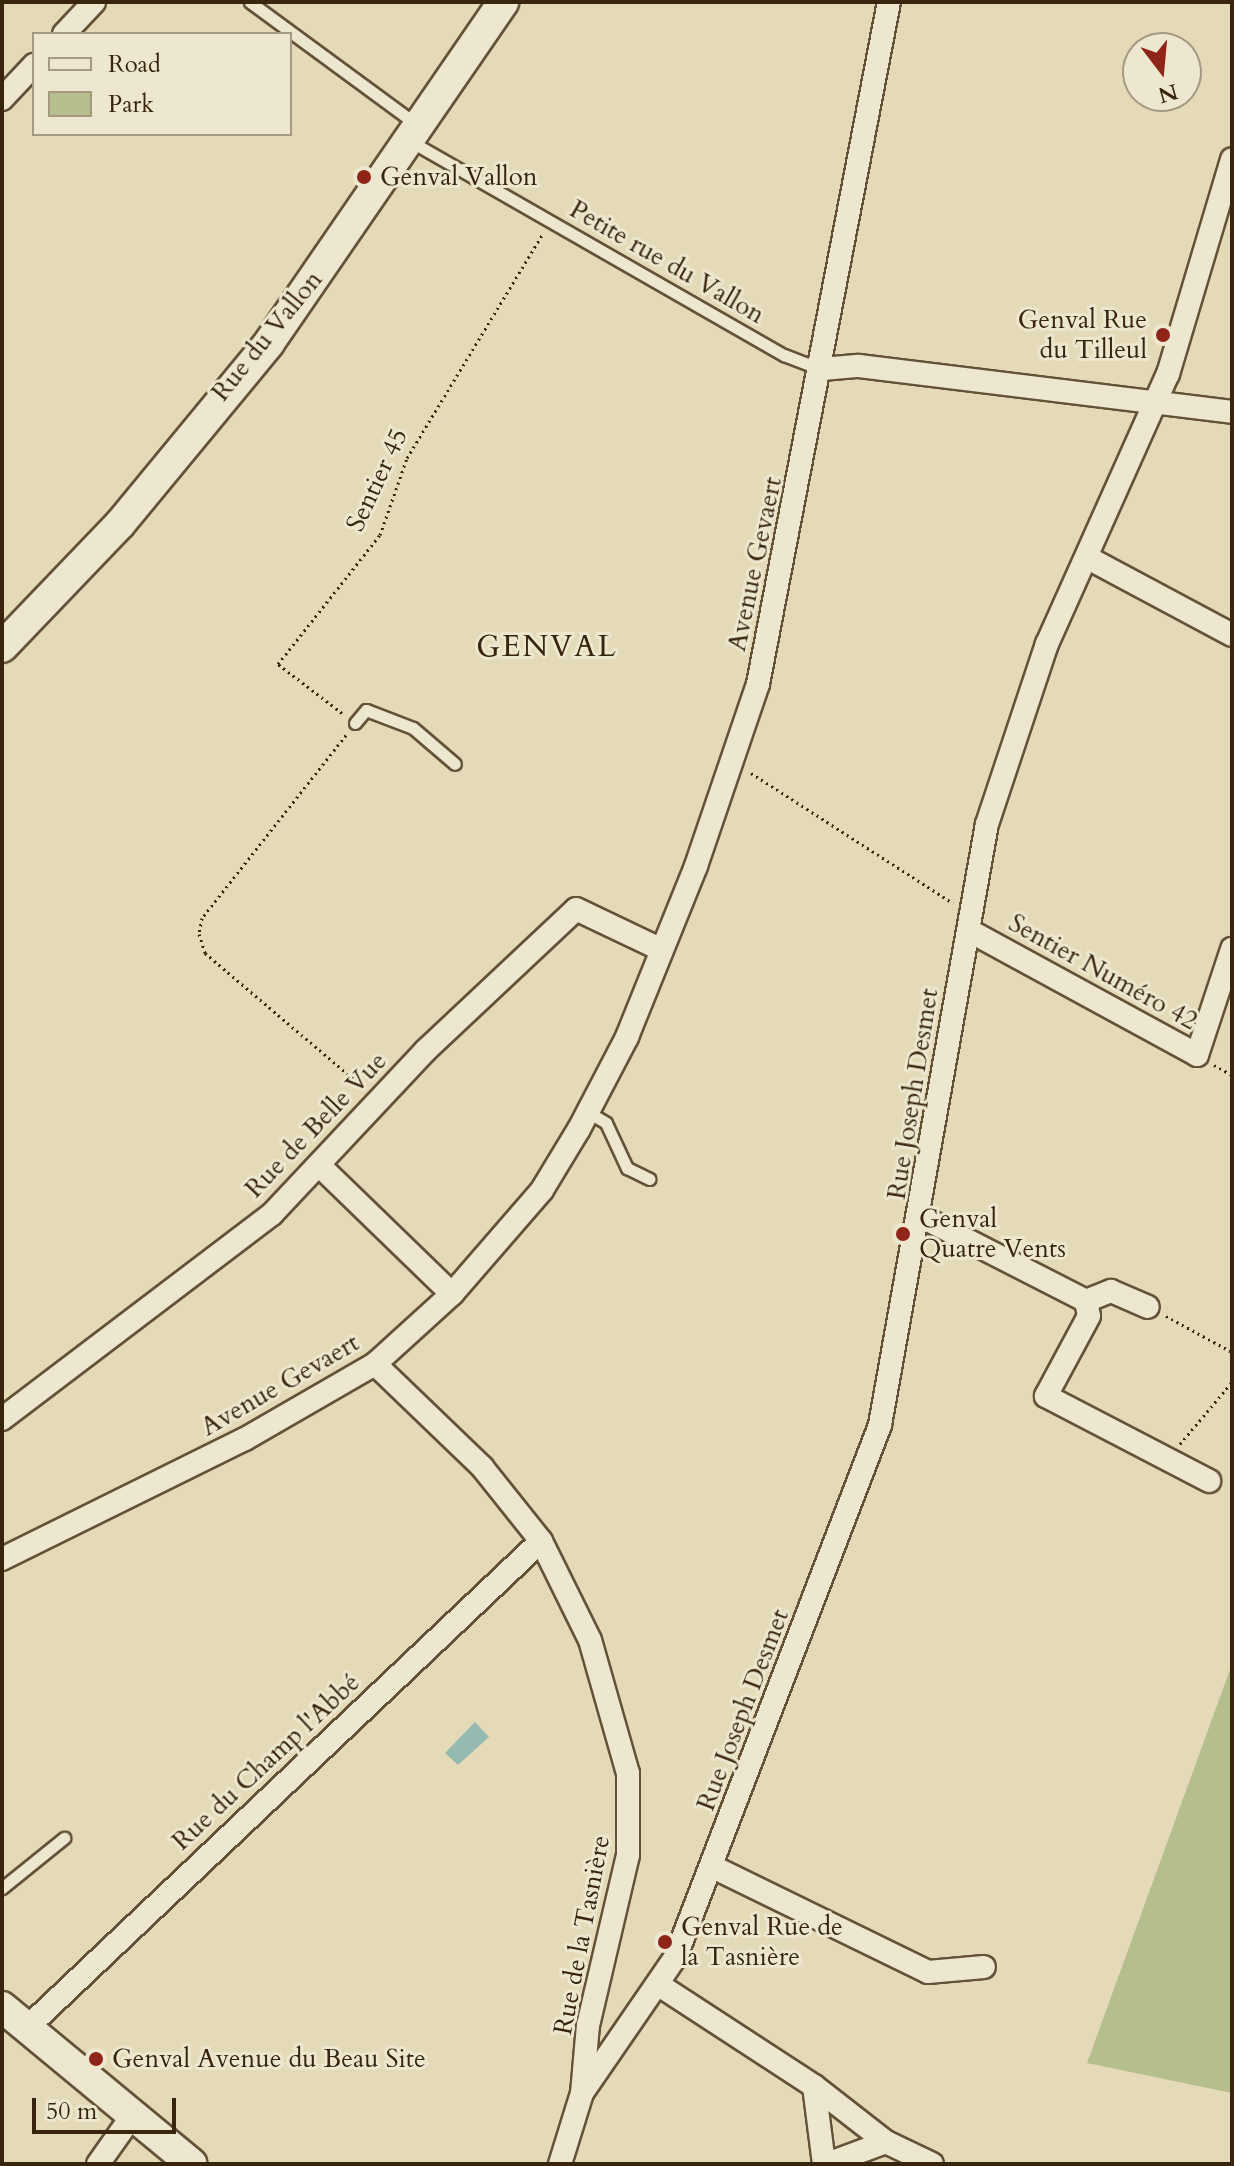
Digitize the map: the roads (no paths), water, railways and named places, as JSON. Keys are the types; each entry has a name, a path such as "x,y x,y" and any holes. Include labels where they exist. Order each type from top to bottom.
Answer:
{"street":[{"path":"66,32 94,2"},
{"name":"Rue du Vallon","path":"2,647 120,524 269,343 503,2"},
{"name":"Avenue Gevaert","path":"2,1559 245,1439 375,1364 452,1294 542,1190 588,1112 662,950 733,765 772,629 889,2"},
{"path":"2,99 32,67"},
{"name":"Rue Joseph Desmet","path":"582,2093 659,1985 713,1867 880,1425 922,1217 987,824 1024,703 1152,402 1168,374 1232,159"},
{"path":"822,369 859,366 1232,412"},
{"path":"1088,558 1232,635"},
{"name":"Rue de Belle Vue","path":"2,1419 272,1214 321,1167 425,1051 576,909 662,950"},
{"name":"Sentier Numéro 42","path":"970,923 1197,1055 1232,949"},
{"path":"321,1167 452,1294"},
{"path":"922,1217 1086,1301 1111,1291 1148,1307"},
{"path":"1086,1301 1089,1316 1046,1396 1209,1481"},
{"name":"Rue de la Tasnière","path":"375,1364 482,1467 541,1541 603,1676 631,1812 582,2093 560,2164"},
{"name":"Rue du Champ l'Abbé","path":"31,2024 541,1541"},
{"path":"713,1867 928,1972 984,1967"},
{"path":"659,1985 814,2086 886,2142 932,2164"},
{"path":"2,2007 31,2024 132,2116 192,2164"},
{"path":"814,2086 826,2164 886,2142"},
{"path":"98,2164 132,2116"}],"lane":[{"name":"Petite rue du Vallon","path":"250,2 287,32"},
{"name":"Petite rue du Vallon","path":"292,36 414,134 551,220 784,355 822,369"},
{"path":"355,723 366,710 413,728 455,764"},
{"path":"588,1112 606,1123 627,1168 650,1179"},
{"path":"2,1888 64,1838"}],"water":[{"path":"475,1722 489,1737 458,1765 445,1753"}],"place":[{"name":"Genval Vallon","path":"364,177"},
{"name":"Genval Rue du Tilleul","path":"1163,335"},
{"name":"Genval Quatre Vents","path":"903,1234"},
{"name":"Genval Rue de la Tasnière","path":"665,1942"},
{"name":"Genval Avenue du Beau Site","path":"96,2059"}],"district":[{"name":"GENVAL","path":"547,647"}]}
